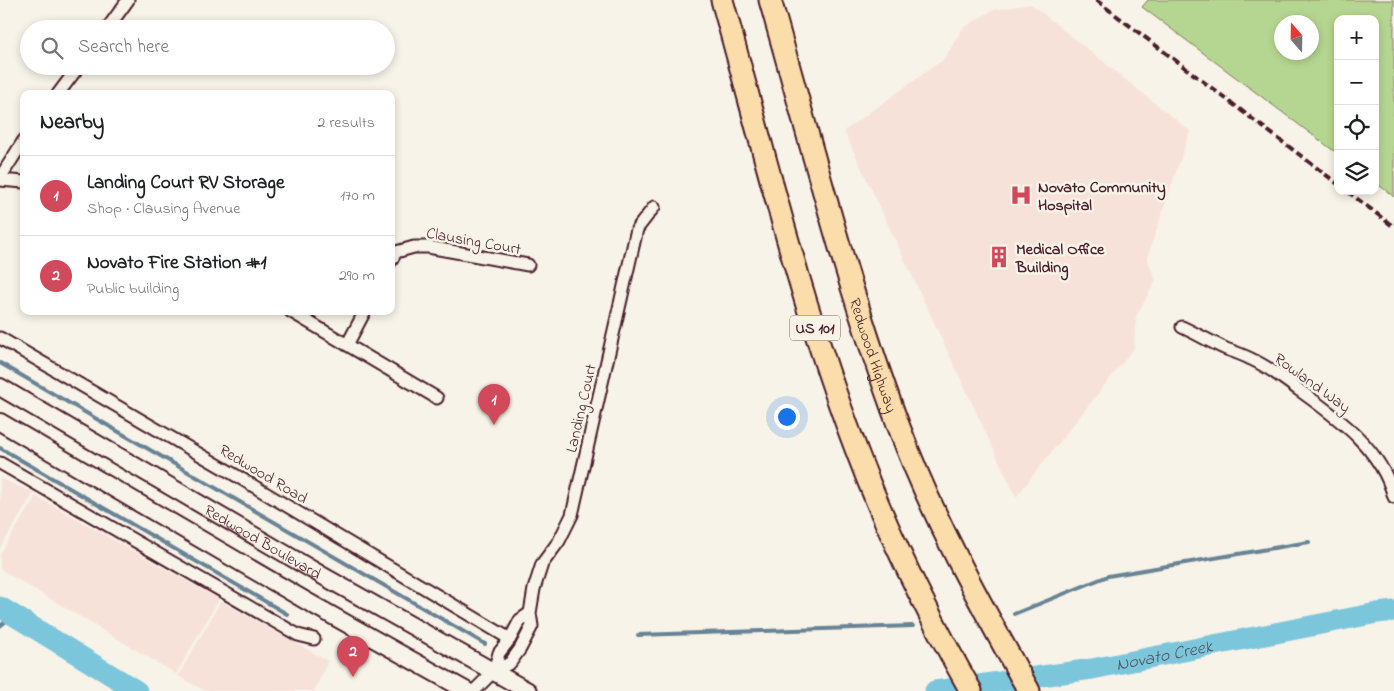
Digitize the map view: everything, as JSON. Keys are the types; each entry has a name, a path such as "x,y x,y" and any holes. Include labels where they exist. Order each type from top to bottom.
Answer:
{"highway":[{"name":"US 101","path":"722,0 797,268 823,353 856,449 884,516 944,643 970,691"},
{"name":"Redwood Highway","path":"770,0 860,312 899,428 938,517 997,634 1029,691"}],"main road":[{"name":"Redwood Boulevard","path":"0,387 315,571 528,691"},
{"name":"Redwood Boulevard","path":"0,422 300,597 468,691"}],"street":[{"path":"114,20 128,0"},
{"path":"61,90 72,75"},
{"path":"20,146 0,179 20,182"},
{"name":"Landing Court","path":"474,691 494,671 510,663 520,650 532,626 530,613 534,589 542,564 559,542 572,514 638,229 654,208"},
{"name":"Clausing Court","path":"395,254 414,246 428,247 528,265"},
{"path":"297,315 437,398"},
{"path":"347,345 363,315"},
{"name":"Rowland Way","path":"1182,327 1252,359 1274,372 1332,414 1356,434 1372,453 1383,471 1394,497"},
{"name":"Redwood Road","path":"0,338 215,463 510,639"},
{"path":"0,463 298,634 314,639"},
{"name":"Landing Court","path":"494,671 499,653 510,639 520,620 530,613"}],"shaded area":[{"name":"Novato Community Hospital","path":"1031,4 1190,131 1147,258 1156,280 1136,317 1134,348 1016,497 844,131 944,59 963,28 993,10"},
{"path":"0,478 34,493 0,548"},
{"path":"36,496 219,599 176,674 0,569 0,554"},
{"path":"221,601 328,661 314,691 205,691 178,676"}],"green space":[{"path":"1148,0 1394,0 1394,197 1379,185 1379,15 1334,15 1334,151 1142,7"}],"waterway":[{"path":"0,363 485,644"},
{"path":"0,448 287,614"},
{"path":"1014,614 1108,576 1309,542"},
{"name":"Novato Creek","path":"0,607 137,691"},
{"name":"Novato Creek","path":"935,691 1092,669 1394,611"},
{"path":"0,626 13,616"},
{"path":"638,635 913,626"}],"railway":[{"path":"1096,0 1334,181"},
{"path":"1352,195 1394,227"}],"place":[{"name":"Novato Community Hospital","path":"1021,195"},
{"name":"Medical Office Building","path":"999,257"},
{"name":"Landing Court RV Storage","path":"494,425"},
{"name":"Novato Fire Station #1","path":"353,677"}]}
